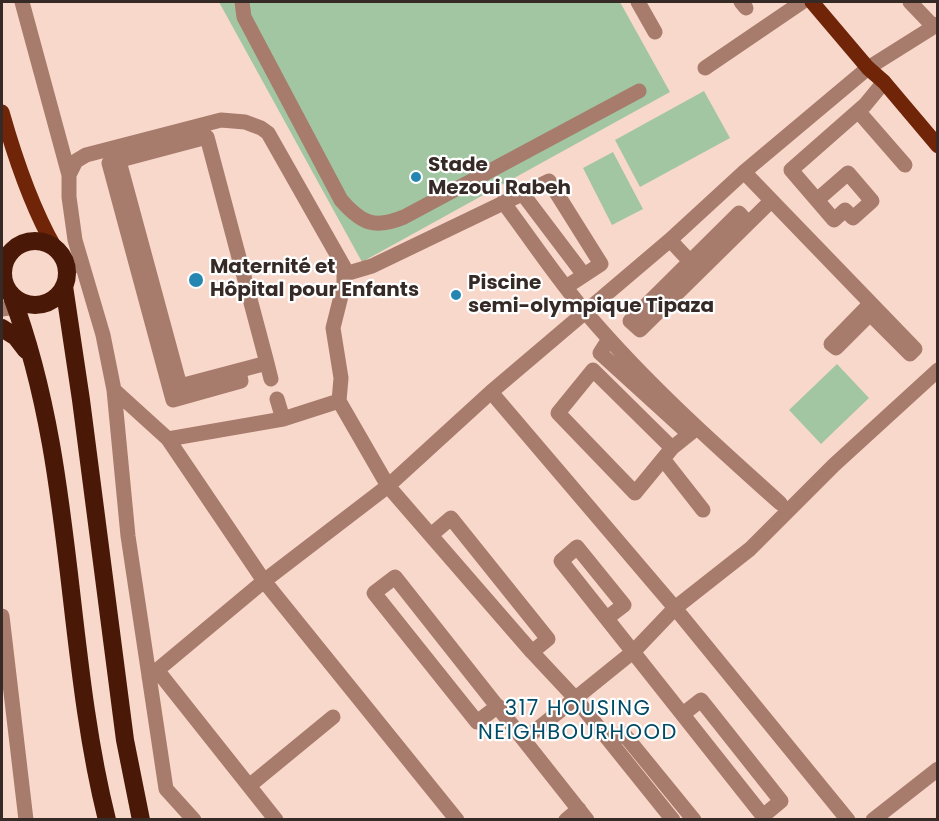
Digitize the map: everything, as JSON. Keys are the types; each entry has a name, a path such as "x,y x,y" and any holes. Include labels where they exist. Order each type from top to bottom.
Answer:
{"highway":[{"path":"14,304 39,305 50,302 64,286 74,265 55,248 40,241 31,241 16,247 4,263 5,285 14,304 31,360 54,465 90,729 107,819"},
{"path":"64,286 125,740 141,819"},
{"path":"2,328 16,338 25,348 31,360"}],"main road":[{"path":"812,2 938,146"},
{"path":"2,112 17,161 45,230 55,248"}],"street":[{"path":"22,2 69,175 74,265 103,335 114,390 128,536 153,674 166,789 180,819"},
{"path":"242,2 244,17 341,200 360,218 370,223 386,223 404,217 639,91"},
{"path":"638,2 655,32"},
{"path":"705,68 802,2"},
{"path":"153,674 264,581 388,486 491,392 586,313 744,172 868,68 935,26 917,4"},
{"path":"817,200 790,170 858,111 884,82"},
{"path":"858,111 905,165"},
{"path":"69,175 76,161 86,156 221,120 237,120 253,124 268,133 342,260 345,274 344,284 333,328 341,378 339,401 388,486 532,652 575,698 673,819"},
{"path":"267,363 180,386 119,161 207,138 267,363 271,379"},
{"path":"744,172 915,349 910,354 870,314 836,348 831,344 870,304"},
{"path":"345,274 372,266 549,180 601,264 566,287"},
{"path":"522,192 584,275"},
{"path":"670,240 694,267 771,201"},
{"path":"502,202 586,313 693,431 780,503"},
{"path":"693,431 668,454 635,493 558,413 593,370 668,454 704,510"},
{"path":"525,738 634,651 675,608 750,549 834,465 938,370"},
{"path":"114,390 168,439 264,581 457,819"},
{"path":"491,392 675,608 848,819"},
{"path":"277,399 283,419"},
{"path":"168,439 283,419 339,401"},
{"path":"431,535 451,518 548,639 532,652"},
{"path":"607,618 624,604 577,547 561,561 764,816 782,801 701,700 683,714"},
{"path":"498,706 477,722 374,593 395,577 525,738 583,814 566,819"},
{"path":"2,616 26,819"},
{"path":"153,674 276,819"},
{"path":"249,786 333,717"},
{"path":"611,744 623,733 694,819"},
{"path":"873,819 938,769"},
{"path":"166,789 194,819"}],"green space":[{"name":"Stade Mezoui Rabeh","path":"219,2 620,2 670,92 362,262"},
{"path":"704,91 730,138 640,187 615,140"},
{"path":"613,152 643,209 612,225 583,168"},
{"path":"837,364 869,398 821,444 789,410"}],"place":[{"name":"Stade Mezoui Rabeh","path":"416,177"},
{"name":"Maternité et Hôpital pour Enfants","path":"196,280"},
{"name":"Piscine semi-olympique Tipaza","path":"456,295"}],"district":[{"name":"317 HOUSING NEIGHBOURHOOD","path":"578,722"}]}
